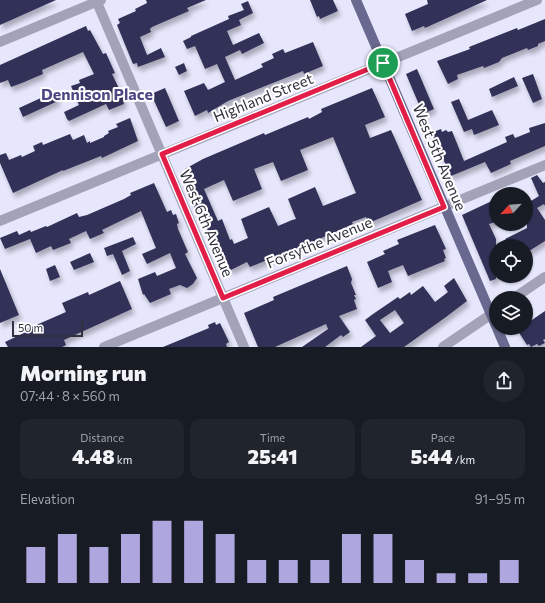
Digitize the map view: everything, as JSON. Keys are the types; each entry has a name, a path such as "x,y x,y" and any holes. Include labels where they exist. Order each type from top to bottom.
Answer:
{"main road":[{"name":"West 5th Avenue","path":"356,0 444,207 489,303"},
{"name":"West 5th Avenue","path":"500,335 505,347"}],"street":[{"name":"Highland Street","path":"0,221 537,0"},
{"path":"0,42 98,1"},
{"name":"West 6th Avenue","path":"98,1 244,347"},
{"name":"Forsythe Avenue","path":"104,347 545,165"},
{"path":"524,291 545,277"},
{"path":"443,347 489,315"}],"building":[{"path":"0,0 56,0 0,25"},
{"path":"146,0 206,0 187,8 189,11 152,27 150,29 151,32 140,37 147,55 161,48 165,57 138,67 137,63 133,64 117,25 120,23 118,19 136,11 135,9 147,3"},
{"path":"310,0 333,0 338,11 320,19 319,16 317,17"},
{"path":"427,0 487,0 425,28 424,26 412,31 405,14 428,4"},
{"path":"248,1 253,13 239,20 241,25 227,31 233,45 259,33 264,43 242,54 240,50 225,57 235,80 263,67 261,64 274,58 272,54 283,49 285,53 313,42 323,66 304,74 303,71 228,101 208,113 207,110 195,116 184,91 204,83 208,90 225,82 217,64 205,69 195,46 187,49 183,41 229,19 228,16 244,10 241,4"},
{"path":"545,19 545,41 538,44 538,46 528,50 527,48 502,58 499,62 484,68 483,66 457,75 458,79 448,84 437,61 470,49 469,47 517,28 518,30"},
{"path":"86,26 88,31 90,30 103,54 106,53 115,73 112,74 125,101 123,101 124,104 109,110 106,104 69,121 67,119 64,112 79,105 71,86 80,83 79,80 94,74 83,52 42,70 43,74 22,83 11,87 8,80 0,83 0,65"},
{"path":"184,63 187,71 179,75 175,67"},
{"path":"417,69 434,109 423,114 406,74"},
{"path":"533,74 542,99 533,103 522,78"},
{"path":"514,77 518,86 492,97 489,89"},
{"path":"165,88 179,121 166,127 151,94"},
{"path":"372,88 385,117 365,125 370,138 391,130 422,200 369,223 366,217 352,222 353,224 310,243 250,267 247,262 231,270 227,266 228,264 215,241 213,238 211,239 203,218 200,220 180,173 186,171 185,169 203,159 264,133 265,135 308,117 309,119 322,112 321,109","holes":["333,137 356,193 323,206 315,187 288,199 296,219 278,226 269,207 241,219 248,238 234,244 232,239 230,240 222,219 218,221 204,189 224,180 233,201 262,189 254,169 273,162 281,181 308,170 300,150"]},
{"path":"54,92 58,101 23,117 19,108"},
{"path":"459,99 468,120 492,110 499,125 474,135 472,129 464,132 451,102"},
{"path":"130,118 138,141 102,158 101,156 63,170 13,193 0,163 0,155 6,153 9,160 21,155 22,157 35,151 33,146 42,142 43,145 70,134 73,140 84,135 87,143 90,141 90,143 104,137 109,133 108,131 118,127 116,124"},
{"path":"545,123 545,146 510,161 511,164 491,173 485,162 451,176 431,133 441,129 442,132 446,130 448,132 452,131 464,161 507,142 505,137 513,134 515,138 530,132 529,128"},
{"path":"537,175 543,183 545,182 545,206 544,204 537,208 545,220 545,241 533,249 533,239 505,239 521,231 533,231 533,200 539,196 531,178"},
{"path":"154,183 167,212 171,210 173,215 176,214 179,223 177,224 178,229 188,252 185,254 197,278 193,284 187,288 180,285 169,289 171,294 150,303 144,294 143,295 138,279 155,272 157,276 176,268 170,253 147,264 142,254 156,248 141,211 102,230 104,233 90,239 86,231 69,239 71,243 53,250 51,246 36,253 30,239 5,249 0,238 17,231 19,235 30,230 31,232 46,226 47,227 77,213 79,217 87,215 124,199 131,195 130,193"},
{"path":"489,202 489,231 492,231 496,239 489,239 489,279 462,215"},
{"path":"435,225 446,249 443,250 446,258 444,259 445,261 408,276 403,265 388,271 392,282 378,288 367,262 385,254 383,251 399,244 397,240"},
{"path":"133,237 136,244 122,251 130,271 122,275 113,254 107,256 104,248"},
{"path":"90,253 94,262 74,270 70,262"},
{"path":"55,265 60,277 50,281 46,269"},
{"path":"347,266 352,279 351,283 356,295 354,295 356,299 354,300 357,309 339,316 350,332 343,337 341,335 325,347 302,347 328,329 326,324 275,347 258,347 244,313 274,300 273,297"},
{"path":"0,269 19,315 0,323"},
{"path":"454,278 467,301 404,347 361,347 376,336 365,320 373,314 398,297 400,299 410,292 411,295 423,286 435,302 448,292 444,286","holes":["395,310 404,323 390,333 380,320"]},
{"path":"120,281 132,309 64,340 66,345 62,347 8,347 5,342 28,331 27,329 66,312 62,303 88,292 89,295"},
{"path":"545,311 545,339 543,340 545,343 539,346 537,344 531,347 529,344 527,345 521,335 533,335 533,319"},
{"path":"215,322 216,325 220,323 229,342 226,344 227,347 163,347 209,328 208,325"}],"district":[{"name":"Dennison Place","path":"97,93"}],"route":[{"path":"383,63 444,207 223,298 162,154 383,63"}]}
